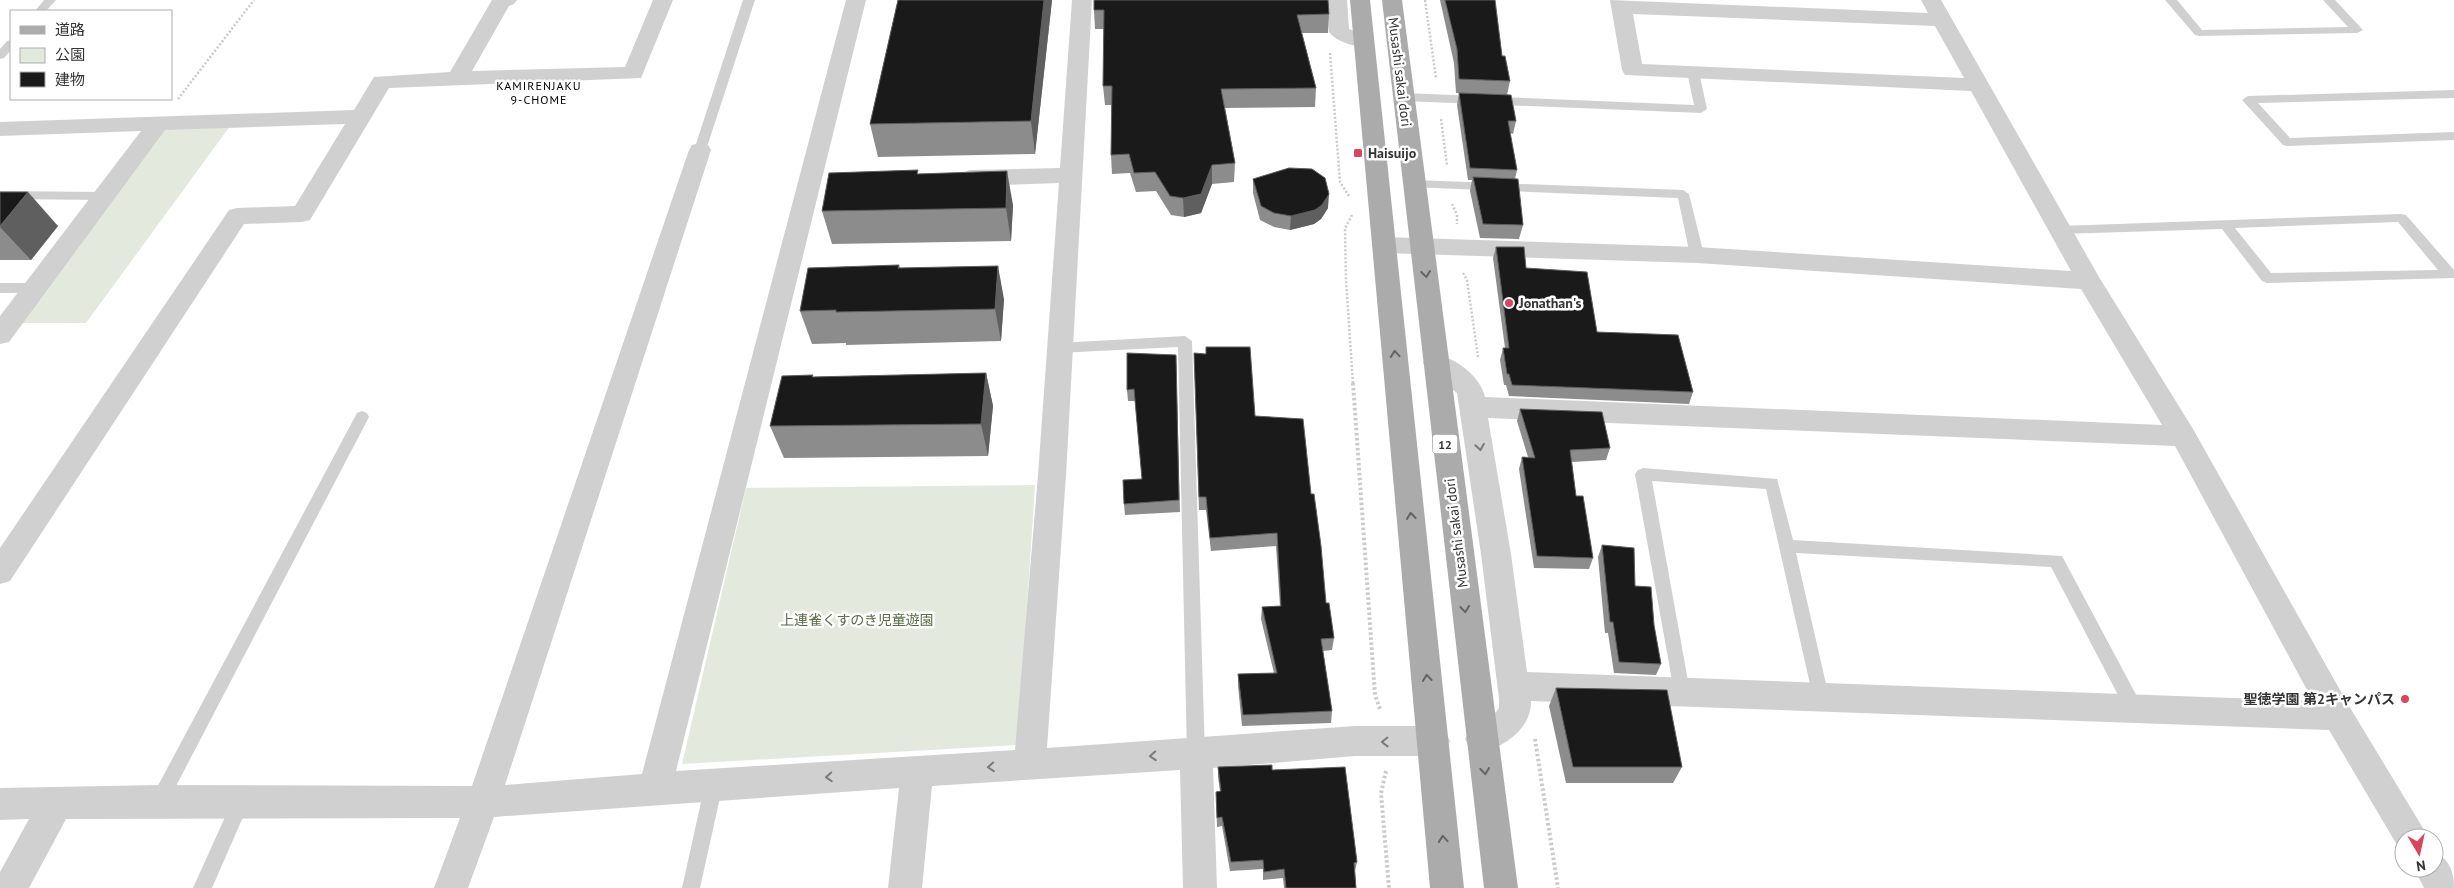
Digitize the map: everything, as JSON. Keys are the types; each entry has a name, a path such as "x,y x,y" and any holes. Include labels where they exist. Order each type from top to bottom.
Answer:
{"main road":[{"path":"1360,0 1447,888"},
{"name":"Musashi sakai dori","path":"1392,0 1481,739 1501,888"},
{"path":"1377,170 1384,176 1390,177 1395,174 1393,146 1405,109"}],"street":[{"path":"457,78 502,0 507,0"},
{"path":"0,572 237,216 302,214 382,82 633,73 663,0"},
{"path":"655,788 819,181 834,92 856,0"},
{"path":"1030,764 1052,474 1058,348 1082,0"},
{"path":"1337,0 1339,32 1364,42"},
{"path":"1978,85 1633,70 1621,3 1936,10 2088,281 2183,436 2338,716 2406,828"},
{"path":"0,130 361,117"},
{"path":"0,335 159,123"},
{"path":"451,888 483,802 700,150"},
{"path":"945,178 1071,175"},
{"path":"1384,245 1698,256 2088,281"},
{"path":"1436,363 1470,389 1496,554 1513,686 1515,706 1509,720 1500,728 1481,739"},
{"path":"1474,407 2183,436"},
{"path":"1513,686 2338,716"},
{"path":"0,804 159,801 483,802 655,788 1196,754 1355,742 1434,741"},
{"path":"1196,754 1200,888"},
{"path":"905,888 917,771"},
{"path":"10,888 56,804"}],"lane":[{"path":"41,10 50,0"},
{"path":"700,150 750,0"},
{"path":"2170,0 2199,33 2357,30 2329,0"},
{"path":"0,56 10,44"},
{"path":"1405,109 1701,109 1693,72"},
{"path":"2454,94 2248,100 2287,142 2454,136"},
{"path":"1414,184 1683,194 1698,256"},
{"path":"0,195 104,196"},
{"path":"2060,230 2225,224 2401,218 2450,274 2267,278 2225,224"},
{"path":"0,288 35,288"},
{"path":"1058,348 1185,341 1196,754"},
{"path":"159,801 362,417"},
{"path":"1680,692 1643,474 1772,483 1820,697"},
{"path":"1786,546 2056,561 2134,708"},
{"path":"691,888 714,784"},
{"path":"202,888 241,801"}],"path":[{"path":"159,123 254,0"},
{"path":"1425,0 1436,78 1434,85"},
{"path":"1329,44 1340,182 1348,192 1350,200"},
{"path":"1437,112 1441,120 1447,164 1445,171"},
{"path":"1449,200 1457,215 1455,230"},
{"path":"1351,208 1352,215 1345,228 1346,280 1375,695 1382,712"},
{"path":"1463,272 1467,280 1480,365"},
{"path":"1534,732 1558,888"},
{"path":"1388,764 1382,793 1389,888"}],"green space":[{"path":"233,122 86,323 9,323 159,123"},
{"name":"上連雀くすのき児童遊園","path":"1035,485 1018,745 682,764 746,488"}],"building":[{"path":"898,0 1044,0 1031,121 870,124"},
{"path":"1094,0 1328,0 1329,14 1297,15 1316,88 1221,89 1235,163 1212,165 1201,194 1183,198 1170,196 1155,172 1134,173 1129,154 1111,155 1112,86 1103,86 1104,10 1094,10"},
{"path":"1445,0 1495,0 1502,56 1505,56 1510,81 1459,79 1457,49"},
{"path":"1459,93 1511,95 1516,121 1508,121 1517,170 1470,168"},
{"path":"1289,168 1312,169 1325,178 1329,194 1322,205 1315,210 1291,216 1274,213 1261,206 1253,179"},
{"path":"918,170 917,174 1007,171 1006,208 822,211 829,173"},
{"path":"1473,177 1518,179 1523,225 1483,224"},
{"path":"0,192 28,192 0,226"},
{"path":"1496,247 1524,247 1526,268 1587,272 1597,332 1678,335 1693,392 1512,385 1509,374 1507,374 1503,348 1509,348"},
{"path":"899,265 898,268 998,266 995,309 800,311 808,268"},
{"path":"1206,347 1250,347 1255,416 1303,419 1311,494 1314,494 1321,546 1326,603 1329,603 1334,638 1321,639 1332,711 1243,715 1238,674 1277,673 1262,607 1281,606 1277,533 1210,538 1206,497 1199,497 1194,353 1206,354"},
{"path":"1127,353 1176,355 1179,500 1124,504 1123,480 1142,479 1134,389 1127,390"},
{"path":"986,373 981,424 770,426 782,376"},
{"path":"1520,409 1602,412 1610,448 1570,450 1576,496 1583,496 1593,558 1537,556 1522,457 1535,458"},
{"path":"1602,545 1634,548 1635,586 1651,587 1654,625 1661,664 1619,662 1613,622 1610,622"},
{"path":"1556,688 1667,690 1682,767 1573,767"},
{"path":"1272,765 1272,770 1345,767 1357,862 1354,863 1356,888 1286,888 1284,869 1264,872 1263,860 1231,862 1222,817 1217,818 1216,792 1221,791 1218,767"}],"place":[{"name":"Haisuijo","path":"1358,153"},
{"name":"Jonathan's","path":"1509,303"},
{"name":"聖徳学園 第2キャンパス","path":"2405,699"}],"district":[{"name":"KAMIRENJAKU 9-CHOME","path":"539,92"}]}
